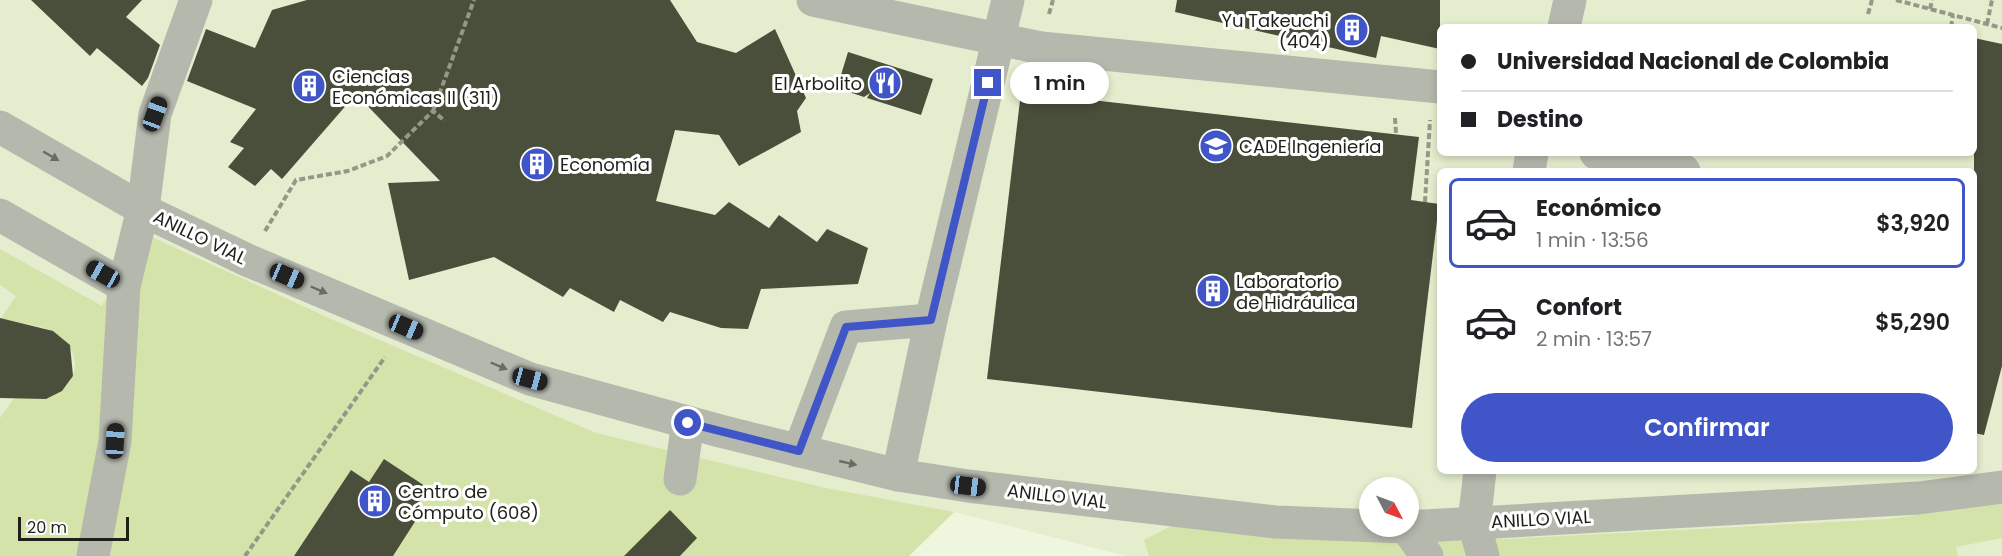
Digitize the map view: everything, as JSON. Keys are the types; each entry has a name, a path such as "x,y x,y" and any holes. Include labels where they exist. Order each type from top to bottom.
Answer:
{"street":[{"path":"93,556 115,441 124,286 143,209 155,114 196,0"},
{"path":"813,0 1041,48 1436,86"},
{"path":"898,475 931,320 1008,0"},
{"path":"1565,24 1570,0"},
{"name":"ANILLO VIAL","path":"3,137 247,260 530,379 688,423 898,475 1275,522 1359,525"},
{"path":"1611,156 1669,168"},
{"path":"0,215 124,286"},
{"path":"799,451 846,327 931,320"},
{"path":"680,479 688,423"},
{"path":"1480,474 1474,523 1483,556"},
{"name":"ANILLO VIAL","path":"1419,526 1919,498 2002,487"},
{"path":"1413,537 1427,556"}],"path":[{"path":"247,260 296,180 348,171 387,156 433,111 474,0"},
{"path":"1868,14 1872,0"},
{"path":"1896,0 2002,27"},
{"path":"1929,9 1932,0"},
{"path":"1987,24 1992,0"},
{"path":"1952,24 1953,15"},
{"path":"1425,202 1436,86"},
{"path":"433,111 445,122"},
{"path":"245,556 406,327"}],"shaded area":[{"path":"0,0 2002,0 2002,556 1126,556 954,512 909,556 0,556"}],"green space":[{"path":"143,233 331,319 596,433 826,488 954,512 909,556 393,556 418,517 412,513 428,488 384,460 369,482 351,470 294,556 0,556 0,418 17,394 35,398 51,396 63,389 71,380 75,368 74,356 67,344 55,333 36,326 0,320 16,296 0,285 0,249 102,306"},
{"path":"2002,503 2002,538 1956,547 1958,556 1149,556 1144,540 1179,522 1359,537 1506,539 1888,519"}],"building":[{"path":"31,0 142,0 126,17 160,45 148,78 142,86 97,48 90,56"},
{"name":"Economía","path":"307,0 670,0 697,42 736,53 775,29 806,98 797,111 801,132 739,166 719,135 675,130 656,201 715,215 729,202 769,228 779,215 817,242 827,229 868,248 858,284 761,289 748,329 721,328 670,312 663,322 620,300 614,312 570,288 563,297 494,257 409,280 388,183 440,181 356,94 282,179 271,169 255,186 228,167 244,148 230,142 256,109 187,81 206,29 255,48 272,10"},
{"name":"Yu Takeuchi (404)","path":"1177,0 1440,0 1440,24 1437,24 1437,48 1381,36 1376,58 1175,12"},
{"path":"1977,39 2002,44 2002,366 1984,435 1977,434 1977,168 1974,168 1974,156 1977,156"},
{"name":"El Arbolito","path":"848,52 933,79 921,115 867,98 870,93 864,97 837,88"},
{"name":"Laboratorio de Hidráulica","path":"1021,92 1419,137 1411,200 1437,204 1437,221 1412,428 987,379"},
{"path":"0,318 53,331 70,345 73,376 62,391 46,399 0,398"},
{"name":"Centro de Cómputo (608)","path":"384,459 428,488 412,513 418,517 393,556 294,556 351,470 369,482"},
{"path":"670,510 697,538 680,556 624,556"}],"place":[{"name":"Yu Takeuchi (404)","path":"1352,30"},
{"name":"El Arbolito","path":"885,83"},
{"name":"Ciencias Económicas II (311)","path":"309,86"},
{"name":"CADE Ingeniería","path":"1216,146"},
{"name":"Economía","path":"537,164"},
{"name":"Laboratorio de Hidráulica","path":"1213,291"},
{"name":"Centro de Cómputo (608)","path":"375,501"}],"route":[{"path":"688,423 799,451 846,327 931,320 988,83"}]}
